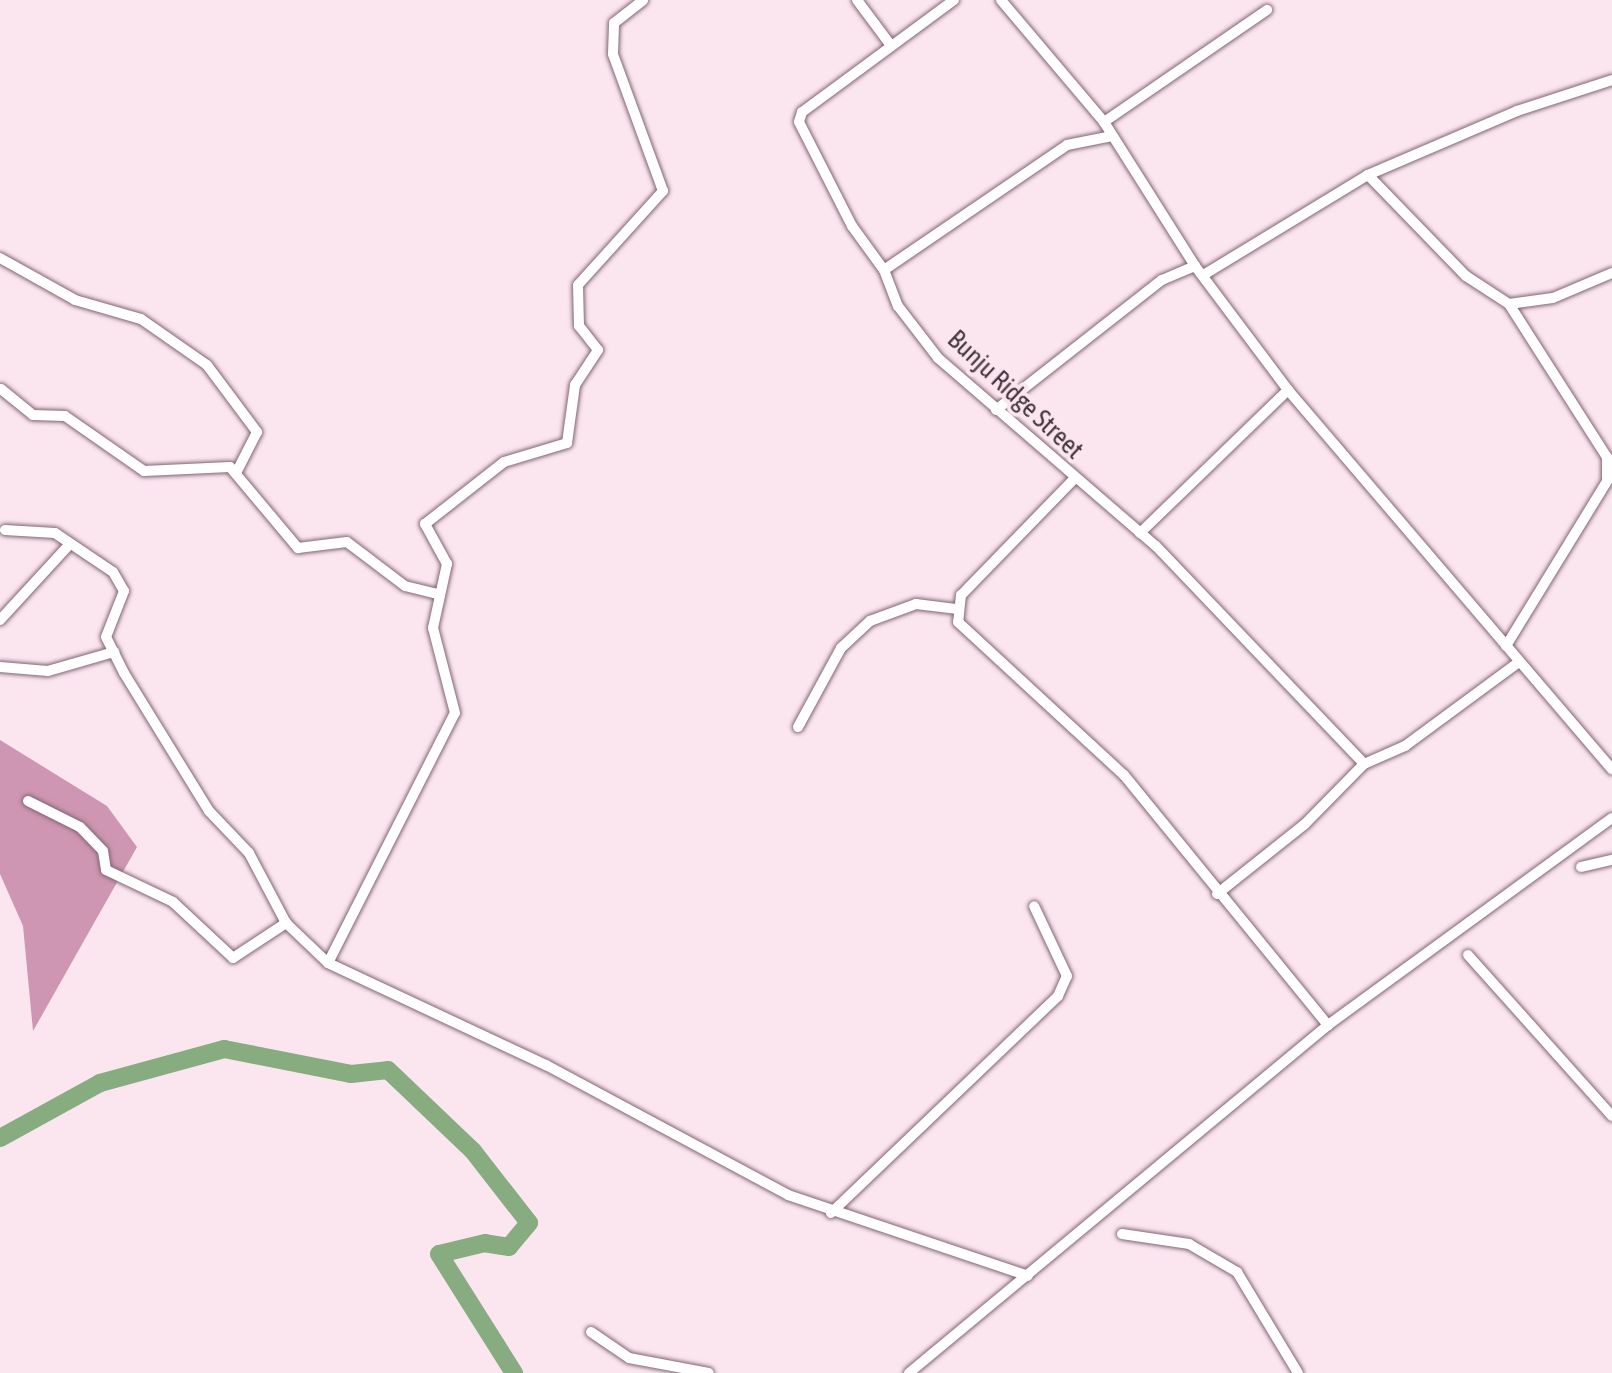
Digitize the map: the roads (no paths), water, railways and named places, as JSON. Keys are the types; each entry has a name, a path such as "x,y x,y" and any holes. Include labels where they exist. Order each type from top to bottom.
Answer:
{"street":[{"path":"328,963 455,713 440,679 433,628 447,564 425,524 504,462 567,443 575,385 598,350 579,326 578,285 663,191 613,54 620,11 643,0"},
{"path":"857,0 889,43"},
{"name":"Bunju Ridge Street","path":"954,0 806,104 799,122 852,226 884,270 898,306 938,358 1074,479 1140,533 1364,764"},
{"path":"1001,0 1104,122 1195,266 1205,274 1288,390 1612,770"},
{"path":"1104,122 1267,10"},
{"path":"1205,274 1368,175 1517,111 1612,80"},
{"path":"884,270 1067,145 1083,136 1112,136"},
{"path":"1368,175 1466,276 1509,304 1607,457 1609,477 1506,646"},
{"path":"0,258 75,300 141,319 207,365 257,432 237,471"},
{"path":"996,410 1162,280 1195,266"},
{"path":"1509,304 1553,298 1612,273"},
{"path":"1,389 33,415 65,416 144,471 170,475 221,465 237,471 298,548 347,542 405,586 440,595"},
{"path":"1140,533 1288,390"},
{"path":"954,609 1074,479"},
{"path":"5,530 43,529 121,582 121,601 106,637 114,652 199,796 263,874 286,923 328,963 831,1213 1028,1276"},
{"path":"0,620 68,546"},
{"path":"798,727 841,648 870,621 916,604 954,609"},
{"path":"954,609 958,622 1124,775 1217,894 1328,1025"},
{"path":"0,667 48,671 114,652"},
{"path":"1217,894 1305,824 1364,764 1405,746 1519,662"},
{"path":"28,801 80,827 103,851 106,870 173,902 233,958 286,923"},
{"path":"909,1373 1328,1025 1612,818"},
{"path":"1581,867 1612,860"},
{"path":"831,1213 1058,996 1067,976 1034,906"},
{"path":"1468,955 1612,1116"},
{"path":"1122,1234 1189,1244 1237,1272 1298,1373"},
{"path":"591,1332 629,1358 709,1373"}],"waterway":[{"path":"0,1138 100,1083 224,1049 351,1074 388,1070 473,1151 529,1223 509,1247 485,1243 439,1254 514,1373"}]}
